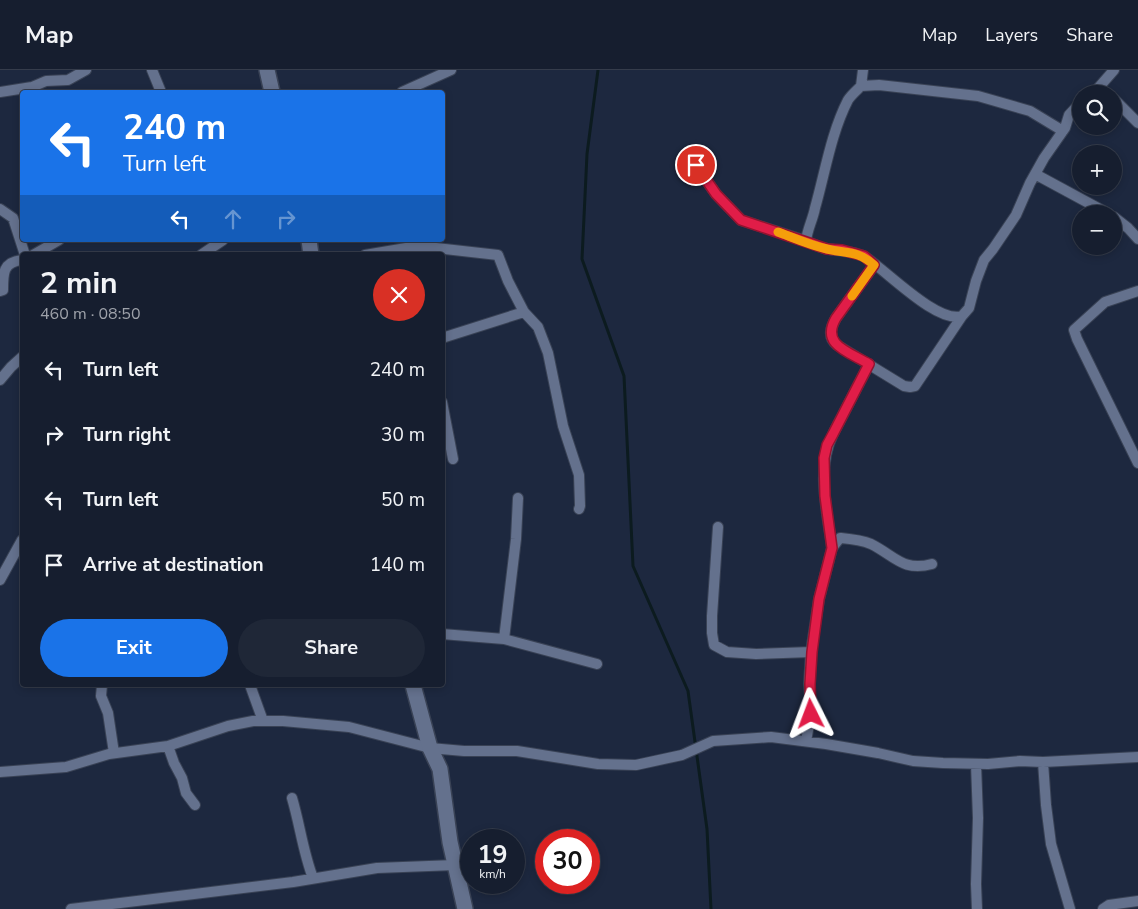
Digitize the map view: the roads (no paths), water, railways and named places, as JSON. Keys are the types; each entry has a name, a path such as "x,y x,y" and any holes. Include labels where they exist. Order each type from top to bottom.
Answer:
{"street":[{"path":"0,92 32,87 46,82 68,80 86,70"},
{"path":"152,70 159,90"},
{"path":"267,70 272,90"},
{"path":"406,90 451,70"},
{"path":"861,86 863,70"},
{"path":"1103,85 1114,70"},
{"path":"806,241 827,160 839,123 848,98 861,86 880,85 978,96 1030,111 1063,131"},
{"path":"1122,107 1138,123"},
{"path":"874,265 836,318 830,333 833,342 904,386 915,386 969,308 984,260 1016,214 1035,174 1063,131 1067,124 1068,115 1072,111"},
{"path":"687,153 716,194 741,220 827,249 842,250 864,256 921,302 953,316 962,316"},
{"path":"1035,174 1092,205"},
{"path":"0,209 13,218 20,240"},
{"path":"1122,223 1138,239"},
{"path":"38,252 56,242"},
{"path":"205,252 220,242"},
{"path":"397,252 419,250 498,255 508,281 524,312 538,327 548,353 563,426 578,475 579,509"},
{"path":"0,291 3,290 3,274 6,267 14,261 20,260"},
{"path":"1138,291 1105,302 1074,330 1076,339 1138,463"},
{"path":"445,337 524,312"},
{"path":"0,380 11,366 20,359"},
{"path":"806,741 811,714 812,652 819,599 832,548 825,496 824,458 830,440 869,364"},
{"path":"445,417 453,458"},
{"path":"504,639 516,539 518,498"},
{"path":"718,527 712,616 714,645 727,652 756,654 812,652"},
{"path":"832,548 840,538 853,539 869,544 908,566 919,568 932,564"},
{"path":"0,580 20,545"},
{"path":"445,634 504,639 596,664"},
{"path":"102,687 101,696 108,713 114,753"},
{"path":"251,687 263,721"},
{"path":"414,687 430,748 440,770 455,864 465,909"},
{"path":"0,772 66,767 114,753 168,746 228,726 263,721 349,727 430,748 464,751 517,751 590,764 636,765 682,755 713,741 771,737 878,753 912,761 976,764 1138,757"},
{"path":"168,746 182,778 186,793 195,805"},
{"path":"1043,762 1051,844 1070,909"},
{"path":"976,764 978,818 977,909"},
{"path":"292,798 299,823 304,854 313,878"},
{"path":"71,909 184,896 377,868 455,864"},
{"path":"1103,909 1109,905 1138,901"}],"waterway":[{"path":"598,70 587,154 582,259 624,376 633,566 688,691 707,829 711,909"}]}
